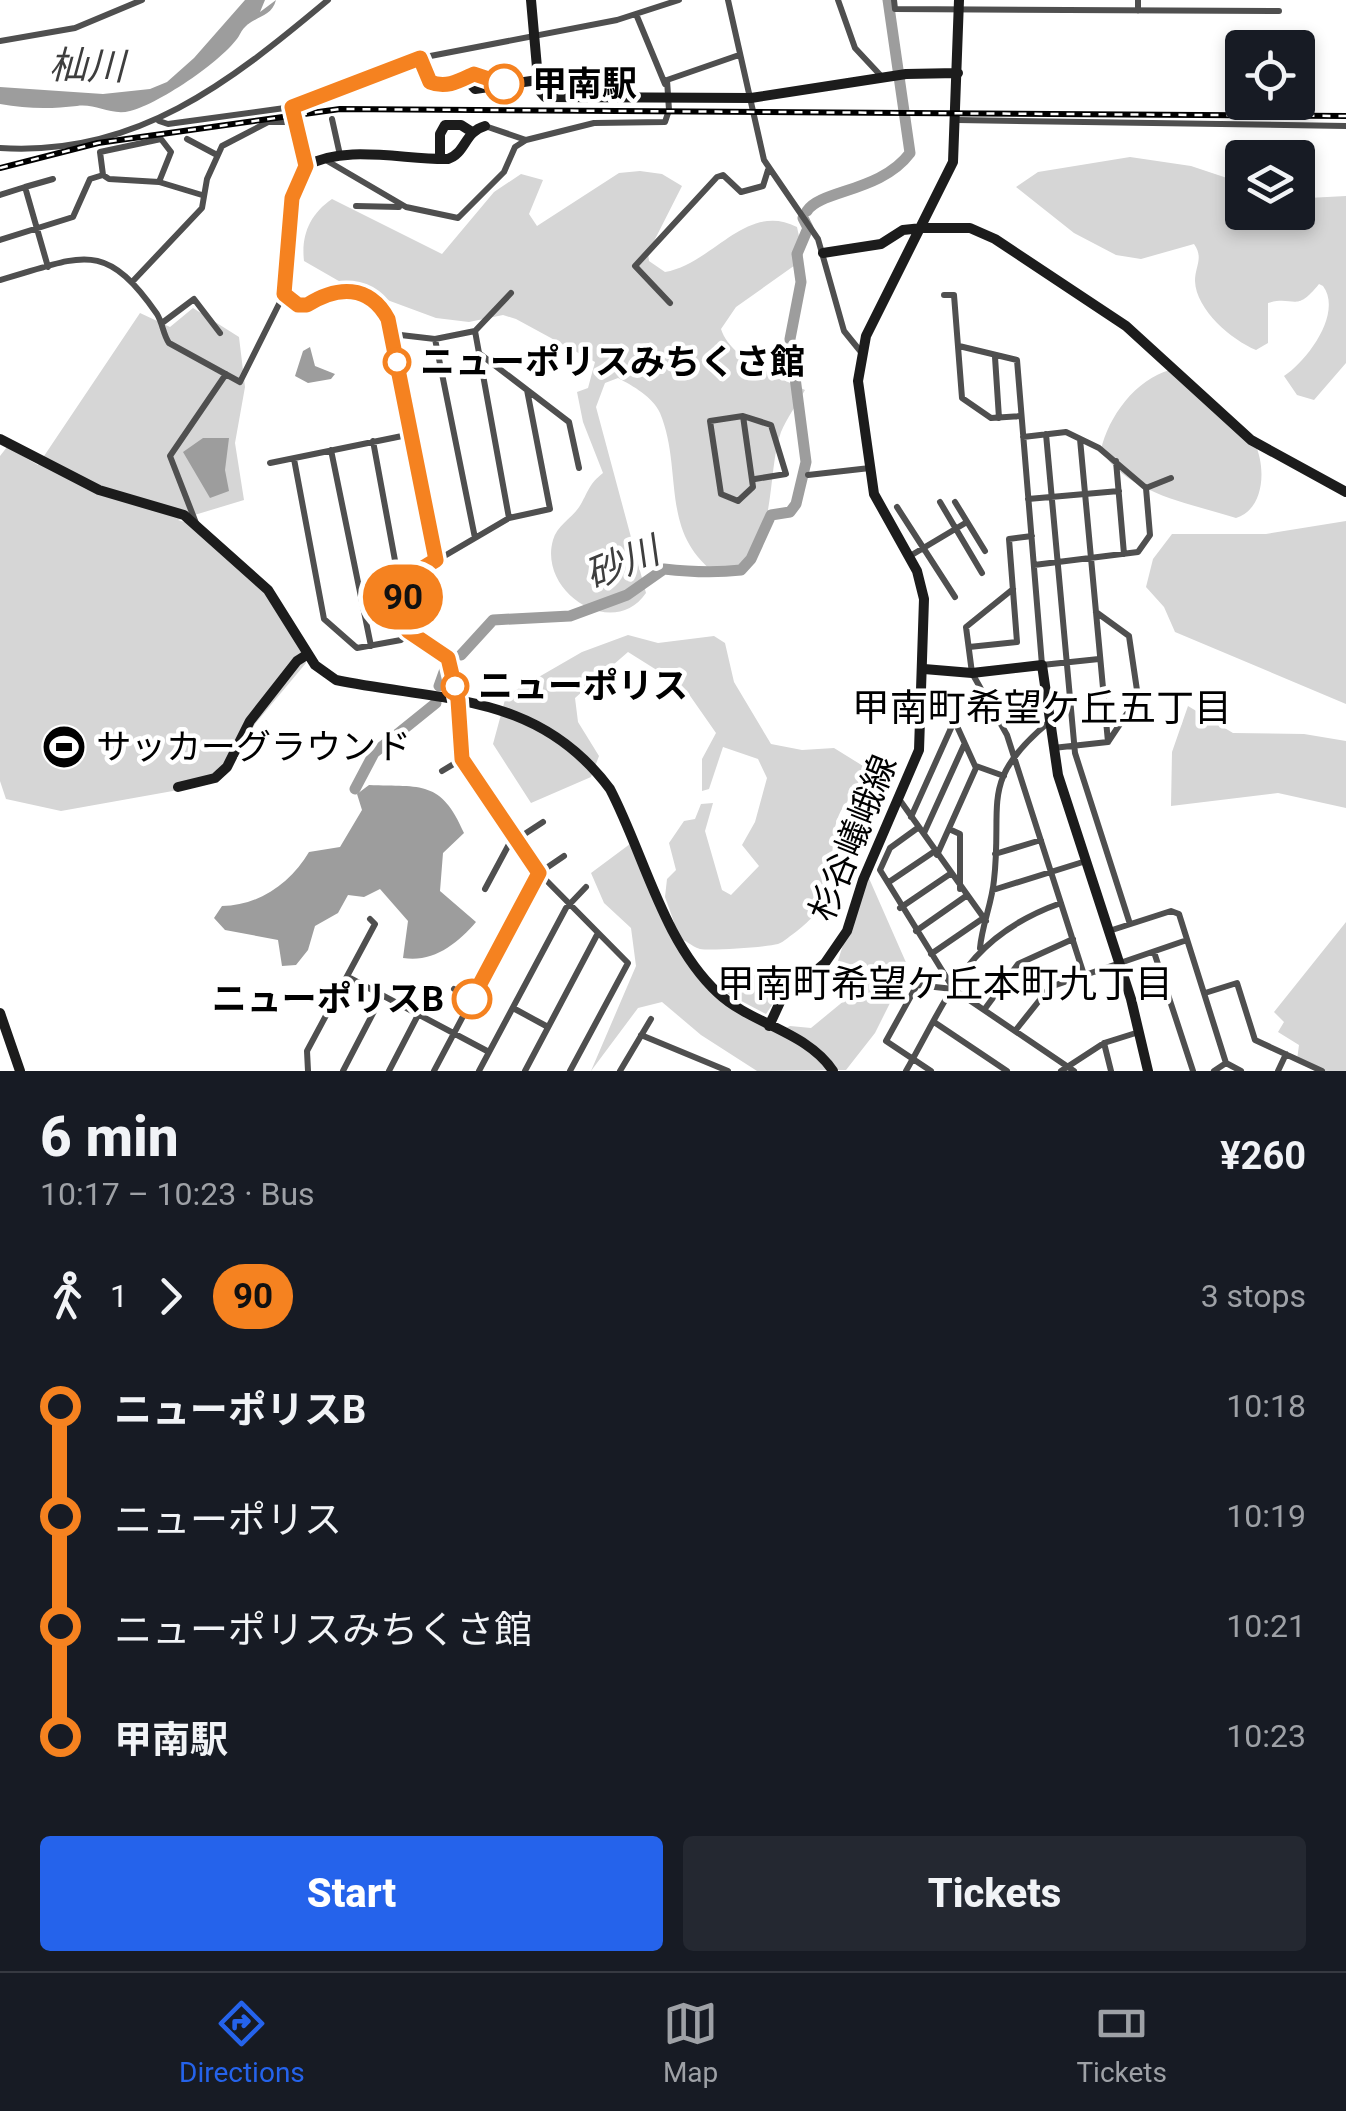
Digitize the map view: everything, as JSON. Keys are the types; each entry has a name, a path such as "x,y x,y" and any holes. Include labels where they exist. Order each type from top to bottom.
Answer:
{"street":[{"path":"0,41 75,28 142,0"},
{"path":"0,148 45,148 159,122 252,62 328,0"},
{"path":"532,0 538,85"},
{"path":"356,206 406,208 458,218 504,172 515,147 526,140 594,123 665,122 664,84 634,0"},
{"path":"159,122 292,107 420,58 639,13 679,0"},
{"path":"728,0 768,170 804,214 822,253 844,330 861,352"},
{"path":"838,0 854,48 894,76"},
{"path":"894,0 895,9 959,5 1138,12 1278,11"},
{"path":"1138,0 1138,12"},
{"name":"杉谷嶬峨線","path":"768,1026 781,1000 837,948 919,750 924,599 910,556 877,504 858,381 861,352 949,173 957,120 959,5"},
{"path":"664,84 739,55"},
{"path":"420,58 430,82 438,85 467,80 475,89 488,82 538,85 552,97 750,98 894,76 958,73"},
{"path":"0,280 91,257 106,261 133,282 162,323 169,343 240,382 284,294 292,198 306,166 292,107"},
{"path":"332,119 341,157"},
{"path":"957,120 1346,126"},
{"path":"133,282 202,208 202,195 222,146 268,122 293,122"},
{"path":"440,160 440,134 445,126 461,125 472,132"},
{"path":"306,166 324,158 341,157 440,160 460,153 472,132 485,126 526,140"},
{"path":"102,175 100,152 161,139 171,152 159,182"},
{"path":"187,139 217,155"},
{"path":"324,158 341,173 406,208"},
{"path":"670,303 634,266 717,176 723,175 741,192 750,192 763,186 768,170"},
{"path":"0,240 73,217 90,178 102,175 159,182 202,195"},
{"path":"0,195 53,179"},
{"path":"25,188 48,266"},
{"path":"822,253 881,244 903,230 922,228 970,228 995,239 1126,326 1251,440 1346,492"},
{"path":"284,294 298,305 340,290 367,296 382,309 392,334 436,560"},
{"path":"392,334 435,339 475,331 511,293"},
{"path":"944,295 954,295 962,398 991,418 1021,416"},
{"path":"162,323 194,300 220,333"},
{"path":"475,331 509,518"},
{"path":"435,339 475,538"},
{"path":"959,346 1017,360 1052,748 1148,1071"},
{"path":"479,353 569,422 579,468"},
{"path":"995,357 999,418"},
{"path":"196,524 170,456 175,443 198,419 226,374"},
{"path":"400,582 509,518 550,509 527,390"},
{"path":"743,416 755,478 751,492 738,502 721,494 708,425 743,416 771,425 786,474 755,478"},
{"path":"1023,437 1066,432 1116,461 1146,488 1150,535 1138,552 1034,565"},
{"path":"270,464 412,434"},
{"path":"1046,434 1074,745 1130,924"},
{"path":"1080,438 1108,742"},
{"path":"0,439 98,490 164,507 196,524 268,590 308,654 336,680 458,700 533,720 591,763 625,818 693,966 718,994 820,1056 833,1071"},
{"path":"294,459 324,618 357,648 402,640 408,631 373,441"},
{"path":"332,450 371,646"},
{"path":"1116,461 1124,554"},
{"path":"808,475 870,468"},
{"path":"1146,488 1171,478"},
{"path":"1028,499 1118,491"},
{"path":"940,502 982,573"},
{"path":"955,502 985,551"},
{"path":"898,507 955,598"},
{"path":"910,556 967,522"},
{"path":"969,648 1017,642 1009,538 1032,536"},
{"path":"1013,589 966,627 972,673 1013,753 1084,975"},
{"path":"1094,611 1129,636 1138,697 1108,742"},
{"path":"408,631 448,658 458,700 462,759 539,873 628,963 570,1071"},
{"path":"178,787 215,778 227,767 250,721 297,661 308,654"},
{"path":"924,669 972,673 1100,659"},
{"path":"980,948 993,890 995,802 1013,753 1049,722"},
{"path":"911,816 956,724 975,766 1004,776"},
{"path":"1052,748 1108,742"},
{"path":"964,744 921,831 890,848 880,870 900,908 954,989 1063,1068 1074,1071"},
{"path":"442,771 462,759"},
{"path":"889,882 936,853 975,766"},
{"path":"898,798 984,920"},
{"path":"485,890 516,837 543,822"},
{"path":"948,829 960,834 960,889"},
{"path":"995,854 1040,840"},
{"path":"434,1071 539,873 564,856"},
{"path":"993,890 1086,861"},
{"path":"900,908 950,874"},
{"path":"479,1071 569,903 586,887"},
{"path":"916,931 966,896"},
{"path":"906,1071 980,948 1014,921 1061,902"},
{"path":"1109,931 1171,911 1179,914 1226,1063 1241,1071"},
{"path":"308,1071 308,1051 375,924 370,919"},
{"path":"931,954 984,920"},
{"path":"524,1071 598,934"},
{"path":"984,1010 1018,964 1073,939"},
{"path":"1015,1031 1046,990 1187,940"},
{"path":"1154,952 1193,1071"},
{"path":"348,977 489,1052"},
{"path":"1205,994 1237,983 1255,1040 1322,1071"},
{"path":"930,1071 886,1041 916,985 954,989"},
{"path":"454,989 472,999"},
{"path":"343,1071 382,996"},
{"path":"513,1008 548,1027"},
{"path":"0,1013 20,1071"},
{"path":"388,1071 418,1015"},
{"path":"623,1070 651,1019"},
{"path":"934,1022 1007,1071"},
{"path":"1063,1068 1104,1043 1138,1032"},
{"path":"641,1035 728,1071"},
{"path":"1104,1043 1111,1071"},
{"path":"1278,1071 1286,1054"},
{"path":"1214,1071 1226,1063"}],"shaded area":[{"path":"245,0 265,0 260,12 276,0 270,11 249,23 208,66 143,107 123,112 84,106 39,108 0,104 0,87 103,94 150,89 167,82 194,58"},
{"path":"1130,157 1191,166 1225,177 1225,230 1315,230 1315,198 1346,196 1346,363 1314,400 1297,395 1284,376 1320,336 1329,309 1323,286 1319,284 1299,301 1268,303 1268,343 1256,350 1226,331 1202,303 1195,281 1199,258 1194,244 1141,259 1116,255 1074,233 1016,187 1038,172"},
{"path":"619,173 662,174 682,186 648,253 649,261 665,272 682,267 745,228 762,222 779,221 797,227 803,255 798,263 736,307 721,329 726,340 745,358 805,390 781,432 761,537 752,555 739,568 719,576 687,541 676,501 667,435 657,407 618,378 605,383 596,407 646,593 632,607 598,611 567,592 551,559 555,535 603,473 583,422 577,392 588,388 595,362 516,319 503,315 469,322 436,318 344,284 304,261 304,242 313,218 332,199 442,254 494,192 521,174 543,180 529,214 537,226"},
{"path":"193,308 239,337 245,387 235,443 244,500 178,520 191,524 259,586 287,622 306,663 255,724 233,764 184,789 61,811 6,799 0,781 0,456 7,447 38,465 140,313 170,327"},
{"path":"310,347 315,366 335,374 331,379 308,383 295,376 303,351"},
{"path":"1170,370 1255,444 1261,464 1258,497 1246,513 1236,518 1143,487 1113,465 1101,450 1125,401 1146,382"},
{"path":"203,438 229,438 225,470 229,491 210,498 183,452"},
{"path":"1346,521 1346,704 1175,632 1164,607 1146,587 1153,559 1172,534 1266,534"},
{"path":"628,635 658,643 714,636 725,643 734,682 771,744 802,750 834,748 876,774 874,782 882,791 879,799 848,801 839,815 825,898 797,931 778,944 739,948 700,949 673,939 706,983 743,1014 776,1033 790,1026 811,1028 845,1000 836,970 868,876 908,967 875,1033 846,1070 757,1071 701,1035 662,1002 638,1008 591,1071 636,966 631,928 604,903 591,873 630,844 667,926 674,922 665,897 667,879 676,870 669,843 684,821 695,819 701,804 713,803 705,831 722,890 731,895 759,866 742,845 755,822 767,778 758,759 723,747 709,789 702,791 702,759 716,733 686,690 677,694 671,679 628,652 575,698 578,722 599,756 591,777 531,803 493,744 506,696 582,652"},
{"path":"1188,706 1233,733 1304,734 1346,741 1346,808 1278,793 1171,806 1172,752"},
{"path":"369,785 416,787 447,803 464,833 443,853 440,891 476,922 469,930 434,955 403,958 408,921 380,889 364,897 348,895 338,913 315,926 308,950 296,965 282,966 278,940 225,930 214,918 222,906 248,902 272,891 293,874 309,852 340,847 362,810 357,794"},
{"path":"1346,922 1346,1071 1322,1071 1297,1060 1299,1045 1278,1032 1284,1022 1274,1012"},
{"path":"754,972 776,999 766,1014 728,994 723,981"}],"waterway":[{"name":"砂川","path":"807,211 824,199 884,176 910,153 888,0"},
{"name":"砂川","path":"461,655 493,620 570,616 627,595 664,569 741,570 751,559 771,515 790,512 796,504 806,462 790,339 801,282 797,254 808,228 803,218"},
{"name":"砂川","path":"439,686 444,672"},
{"name":"砂川","path":"355,789 374,753 436,703"}],"railway":[{"path":"0,168 98,143 340,109 1346,116"}],"bus line":[{"name":"90","path":"472,999 539,873 462,759 458,700 448,658 441,649 408,631 400,582 436,560 388,319 376,301 352,291 330,292 307,305 291,302 284,294 284,252 291,234 295,186 306,166 292,107 420,58 430,82 438,85 467,80 474,74 504,84"}],"place":[{"name":"甲南駅","path":"504,84"},
{"name":"ニューポリスみちくさ館","path":"397,362"},
{"name":"ニューポリス","path":"455,686"},
{"name":"サッカーグラウンド","path":"64,747"},
{"name":"ニューポリスB","path":"472,999"}],"district":[{"name":"甲南町希望ケ丘五丁目","path":"1042,708"},
{"name":"甲南町希望ケ丘本町九丁目","path":"945,984"}],"water label":[{"name":"杣川","path":"87,66"}]}
